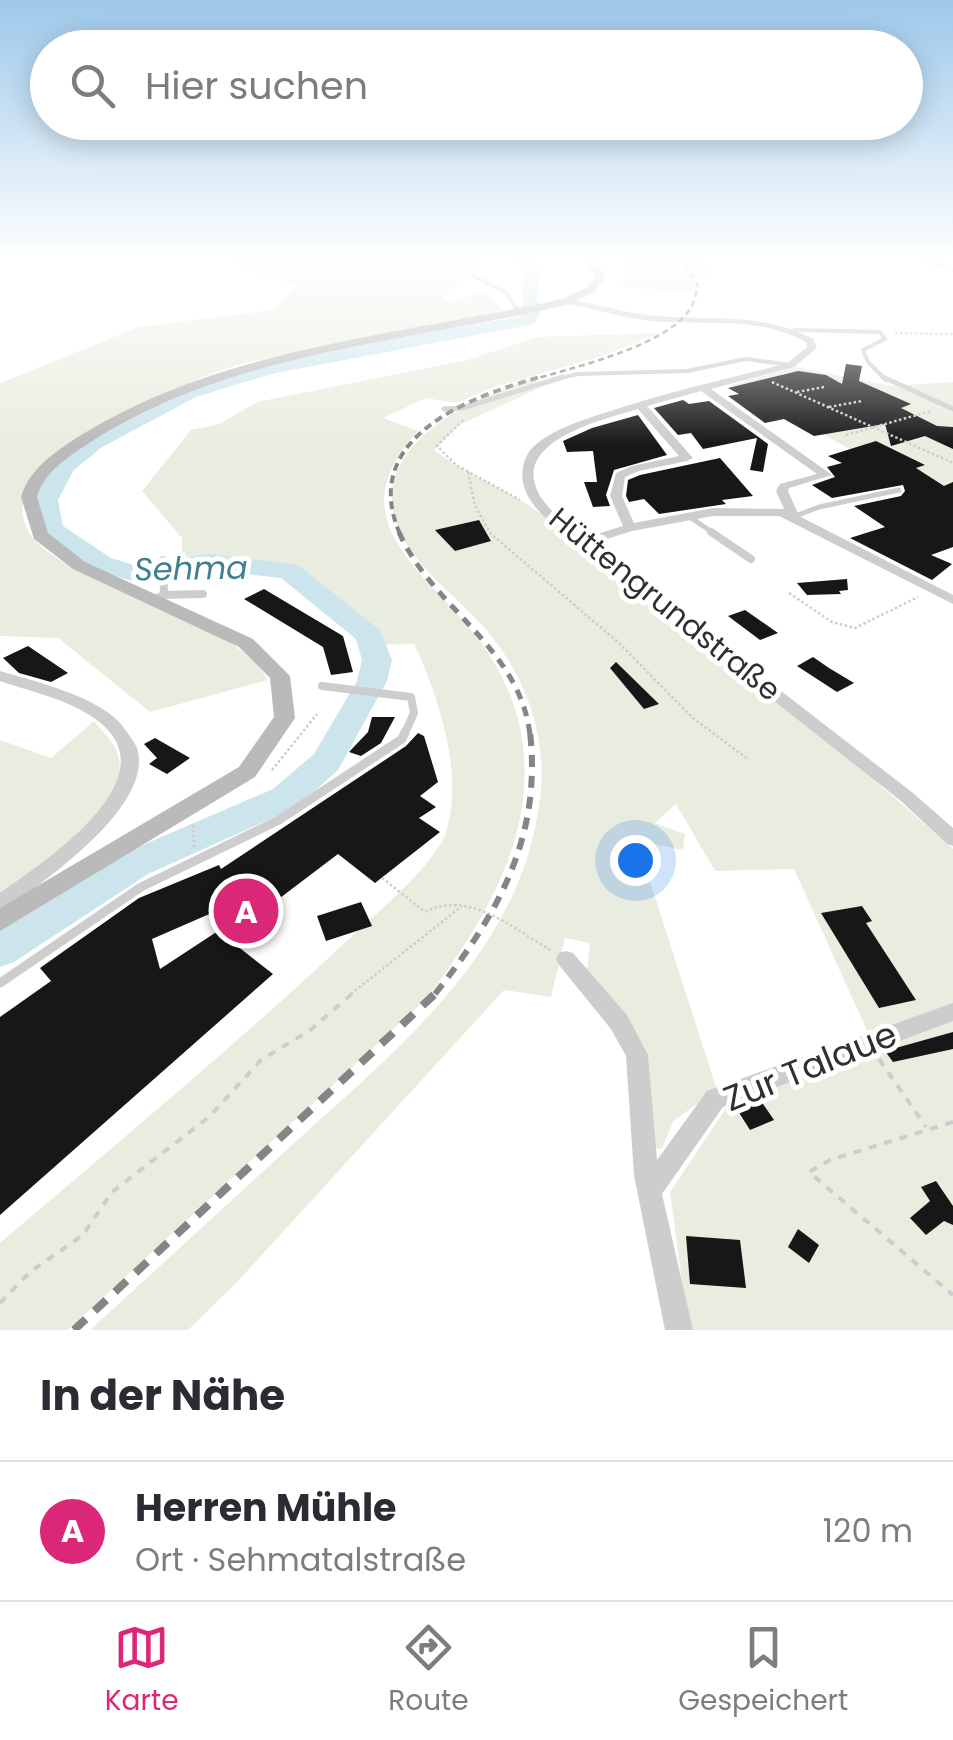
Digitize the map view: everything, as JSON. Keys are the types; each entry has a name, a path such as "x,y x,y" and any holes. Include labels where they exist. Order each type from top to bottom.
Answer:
{"main road":[{"path":"0,921 247,772 273,746 286,717 284,686 262,654 160,591 89,572 48,545 31,521 29,494 46,467 117,419 218,377 472,321"}],"street":[{"path":"749,321 794,330 810,341 812,348 791,366"},
{"name":"Hüttengrundstraße","path":"791,366 569,426 535,450 529,471 530,486 582,543 907,797 953,839"},
{"path":"704,390 826,475 784,486 782,491 793,516"},
{"path":"630,528 616,496 620,476 636,468 686,458 641,406"},
{"path":"582,543 688,516 760,509 793,516 953,600"},
{"path":"0,676 97,716 114,726 128,750 126,778 106,818 74,850 0,903"},
{"path":"566,959 620,1022 637,1054 649,1192 679,1330"},
{"name":"Zur Talaue","path":"649,1192 715,1099 953,1012"}],"lane":[{"path":"794,330 880,332 885,339 865,347 864,357 895,386 949,408"},
{"path":"444,409 462,408 533,384 578,374 687,370 746,359 791,366"},
{"path":"793,516 829,504 899,490"},
{"path":"688,516 752,559"},
{"path":"163,560 160,591 203,594"},
{"path":"0,984 141,886 194,864 279,820 402,739 414,712 410,697 322,686"}],"path":[{"path":"880,332 953,334"},
{"path":"766,379 953,463"},
{"path":"795,392 824,387"},
{"path":"827,408 862,401"},
{"path":"846,435 949,408"},
{"path":"437,446 468,472 549,511"},
{"path":"468,472 474,506 492,534 618,642 677,704 749,760"},
{"path":"788,593 832,622 855,628 932,590"},
{"path":"193,824 194,864"},
{"path":"382,878 425,912 445,902 462,906 514,926 566,959"},
{"path":"0,1303 30,1272 83,1235 112,1192 210,1117 261,1060 309,1031 382,967 462,906"},
{"path":"867,1042 927,1128"},
{"path":"953,1122 830,1160 809,1172 953,1294"}],"shaded area":[{"path":"186,321 464,321 224,369 91,431 41,469 26,490 22,508 30,533 43,548 69,566 224,639 249,657 268,680 150,712 58,638 0,636 0,383 139,327"},
{"path":"659,333 608,354 491,388 457,403 426,398 383,418 418,431 394,463 385,492 387,519 398,544 479,640 508,689 517,716 525,780 513,847 500,879 468,939 429,996 68,1330 0,1330 0,1243 221,1054 391,901 442,842 451,807 446,735 414,644 371,645 289,571 234,562 181,566 182,538 142,491 191,430 219,424 257,402 467,360 537,337"},
{"path":"795,367 892,386 953,382 953,496 907,480 732,385"},
{"path":"532,379 544,386 459,425 434,450 545,517 803,722 953,849 953,1330 693,1330 685,1304 670,1192 729,1104 874,1046 794,869 715,871 676,804 655,823 685,834 683,850 637,841 717,1090 673,1121 662,1149 649,1147 646,1097 587,970 590,943 565,938 551,997 504,990 238,1281 188,1330 90,1330 412,1034 481,951 508,904 528,854 540,799 541,759 534,720 521,683 501,649 414,555 396,521 392,491 401,464 419,440 444,420 503,389"},
{"path":"94,721 114,746 120,767 115,789 82,832 0,897 0,740 51,758"}],"building":[{"path":"846,364 862,366 859,381 911,404 901,408 937,426 953,427 953,449 925,436 891,446 885,424 814,436 784,419 765,423 728,396 739,394 728,388 798,371 826,375 842,384"},
{"path":"683,400 689,404 709,401 768,444 763,472 750,470 757,438 703,449 691,433 678,435 654,408"},
{"path":"638,415 667,455 614,470 606,495 610,506 593,507 584,482 597,482 593,451 567,452 563,441"},
{"path":"876,441 925,465 916,468 944,486 953,482 953,547 931,555 952,564 932,580 850,538 885,527 854,506 901,496 905,491 903,485 832,498 812,485 835,477 827,467 842,463 828,456"},
{"path":"720,458 753,496 659,514 644,499 629,502 626,496 628,480 640,475"},
{"path":"479,520 491,541 455,551 435,530"},
{"path":"847,579 848,590 839,591 841,594 807,595 797,583"},
{"path":"264,589 343,636 353,672 331,675 323,647 244,599"},
{"path":"745,610 778,633 760,640 728,616"},
{"path":"28,646 68,673 51,682 19,673 3,658"},
{"path":"813,657 854,683 837,692 797,666"},
{"path":"616,662 659,704 644,709 610,668"},
{"path":"372,717 395,717 381,743 361,756 349,752 368,732"},
{"path":"418,733 424,736 438,782 420,796 436,807 419,818 440,832 375,883 338,854 261,909 253,895 152,939 160,969 218,931 273,974 0,1215 0,1017 51,981 40,968 139,898 219,865 221,869 406,746"},
{"path":"155,738 190,758 167,774 149,764 157,758 144,744"},
{"path":"361,902 372,926 326,941 317,916"},
{"path":"862,906 872,921 866,923 916,1000 879,1008 821,913"},
{"path":"953,1032 953,1049 893,1062 885,1051"},
{"path":"761,1101 774,1120 750,1130 738,1111"},
{"path":"936,1181 953,1206 953,1225 944,1221 926,1235 910,1218 930,1201 921,1187"},
{"path":"798,1229 819,1245 809,1263 788,1247"},
{"path":"686,1236 740,1240 746,1288 690,1284"}],"waterway":[{"name":"Sehma","path":"0,950 135,864 285,798 326,762 372,681 377,660 370,636 289,571 210,562 133,573 102,564 51,529 46,500 64,467 94,442 189,393 268,369 522,321"}],"railway":[{"path":"531,380 640,345 679,321"},
{"path":"400,534 391,501 394,472 407,447 453,410 540,377"},
{"path":"400,534 413,559 510,677 523,704 530,735"},
{"path":"435,994 478,934 511,872 529,806 530,732"},
{"path":"74,1330 435,994"}],"place":[{"name":"Herren Mühle","path":"246,911"}]}
